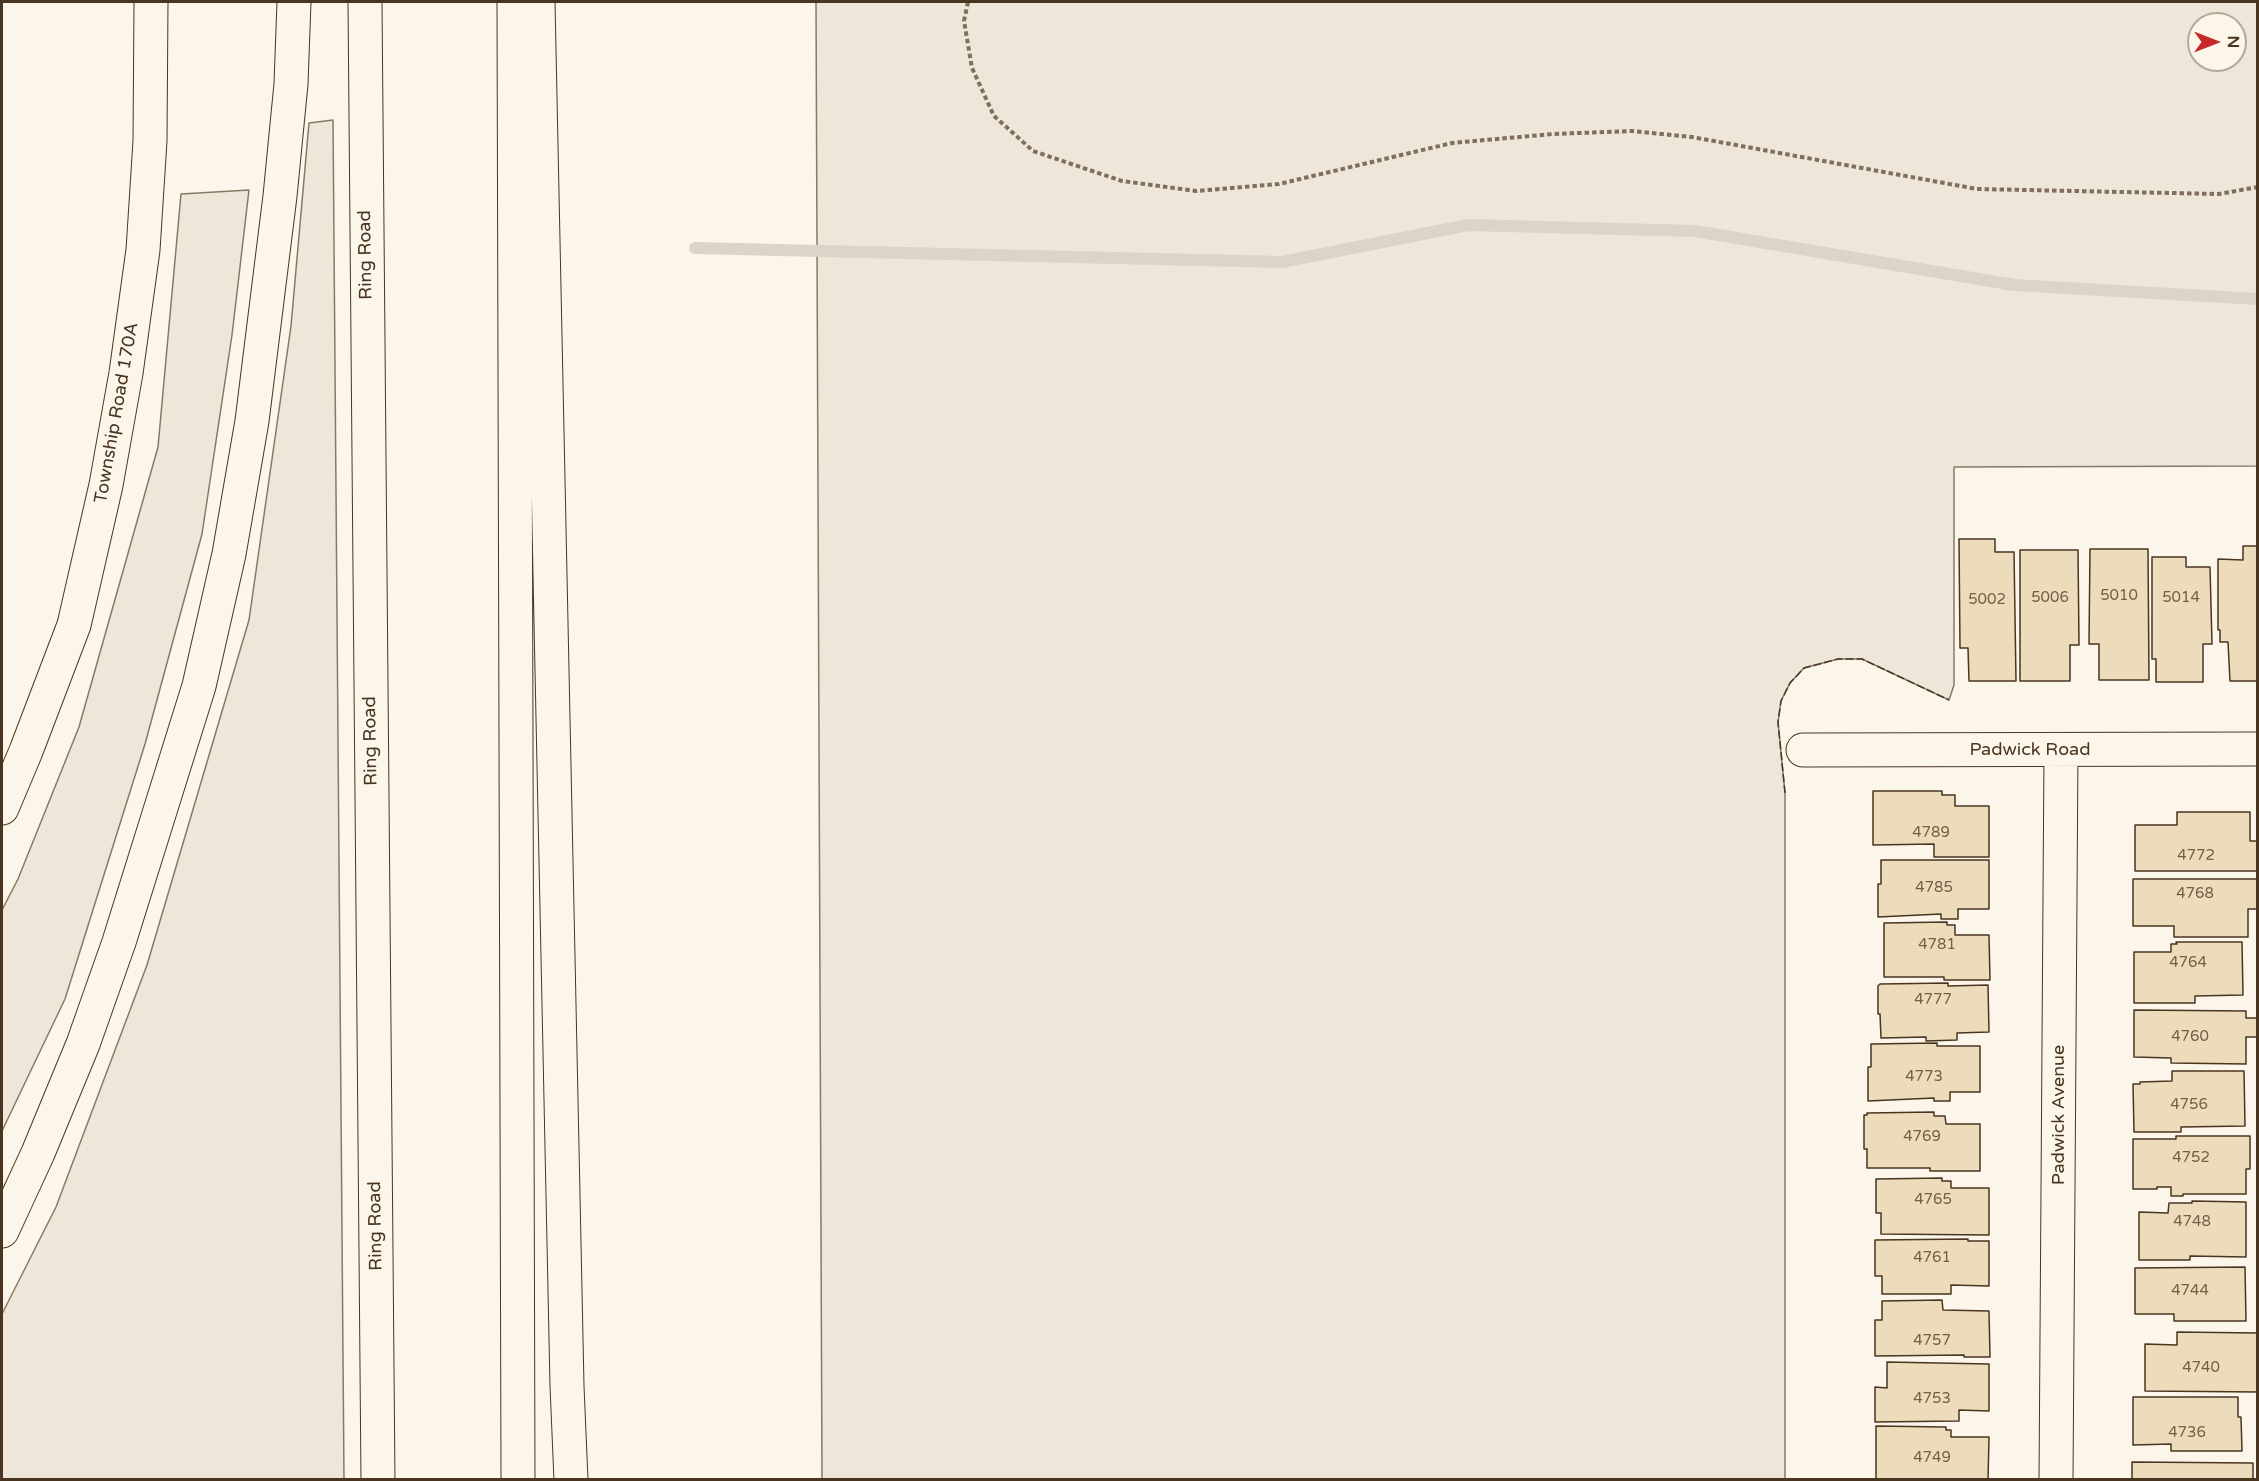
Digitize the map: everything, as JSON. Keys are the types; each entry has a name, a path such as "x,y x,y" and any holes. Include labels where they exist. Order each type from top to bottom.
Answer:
{"main road":[{"name":"Township Road 170A","path":"2,808 74,625 108,473 126,373 143,250 150,141 151,2"},
{"path":"2,1231 38,1153 83,1044 119,942 199,686 229,554 252,422 280,196 291,84 294,2"},
{"name":"Ring Road","path":"365,2 378,1479"},
{"path":"514,2 518,1479"},
{"path":"538,2 567,1386 571,1479"},
{"name":"Padwick Road","path":"1803,750 2258,749"},
{"name":"Padwick Avenue","path":"2056,1479 2061,750"}],"path":[{"path":"968,2 964,21 972,68 994,116 1033,151 1122,181 1196,191 1279,184 1452,143 1553,134 1632,131 1692,137 1977,189 2219,194 2258,187"}],"shaded area":[{"path":"816,2 2257,2 2257,466 1954,467 1954,685 1949,700 1862,659 1838,659 1804,668 1790,683 1781,701 1778,722 1785,793 1785,1479 822,1479"},
{"path":"333,120 344,1479 2,1479 2,1314 56,1207 147,965 249,620 291,326 309,123"},
{"path":"249,190 232,335 202,534 145,744 65,999 2,1131 2,910 18,879 79,727 158,447 181,194"}],"building":[{"path":"1959,539 1995,539 1995,552 2014,552 2016,681 1969,681 1968,648 1960,648"},
{"path":"2243,546 2258,546 2258,681 2230,681 2228,642 2220,642 2220,630 2218,630 2218,559 2243,560"},
{"path":"2090,549 2148,549 2149,680 2099,680 2099,644 2089,644"},
{"path":"2020,550 2078,550 2079,645 2070,645 2070,681 2020,681"},
{"path":"2152,557 2186,557 2186,567 2210,567 2212,644 2203,644 2203,682 2156,682 2156,659 2152,659"},
{"path":"1873,791 1942,791 1942,795 1955,795 1955,806 1989,806 1989,857 1934,857 1934,844 1873,845"},
{"path":"2177,812 2250,812 2250,841 2258,841 2258,871 2135,871 2135,825 2177,825"},
{"path":"1881,860 1989,860 1989,909 1958,909 1958,919 1941,919 1941,914 1878,917"},
{"path":"2133,879 2258,879 2258,909 2248,909 2248,937 2174,937 2174,926 2133,926"},
{"path":"1947,922 1947,925 1955,925 1955,935 1989,935 1990,980 1884,977 1884,923"},
{"path":"2176,942 2242,942 2243,995 2195,996 2195,1003 2134,1003 2134,952 2171,952 2171,944 2177,944"},
{"path":"1948,983 1948,986 1988,985 1989,1032 1957,1033 1957,1040 1926,1041 1926,1037 1881,1038 1880,1014 1878,1014 1878,986 1880,984"},
{"path":"2134,1010 2246,1011 2246,1018 2258,1018 2258,1037 2246,1037 2246,1064 2171,1063 2171,1058 2134,1057"},
{"path":"1937,1043 1937,1046 1980,1046 1980,1092 1950,1092 1950,1101 1934,1101 1934,1098 1868,1101 1871,1044"},
{"path":"2172,1071 2244,1071 2245,1126 2181,1127 2181,1132 2134,1132 2133,1084 2172,1081"},
{"path":"1934,1112 1934,1116 1945,1116 1946,1124 1980,1124 1980,1171 1867,1168 1867,1149 1864,1149 1864,1115 1867,1113"},
{"path":"2176,1136 2250,1136 2250,1169 2246,1169 2246,1194 2171,1196 2171,1187 2133,1189 2133,1139 2176,1139"},
{"path":"1942,1178 1942,1181 1951,1181 1951,1188 1989,1188 1989,1235 1881,1234 1881,1213 1876,1213 1876,1179"},
{"path":"2192,1201 2246,1202 2246,1257 2190,1256 2190,1260 2139,1260 2139,1212 2168,1213 2169,1203 2192,1203"},
{"path":"1968,1239 1968,1241 1989,1241 1989,1286 1951,1285 1951,1294 1882,1294 1882,1276 1875,1276 1875,1240"},
{"path":"2245,1267 2246,1321 2174,1321 2174,1314 2135,1314 2135,1268"},
{"path":"1942,1300 1943,1310 1989,1311 1990,1357 1875,1356 1875,1320 1882,1320 1882,1301"},
{"path":"2177,1332 2258,1333 2258,1392 2145,1391 2145,1344 2177,1345"},
{"path":"1887,1362 1989,1364 1989,1411 1959,1410 1959,1421 1875,1422 1875,1387 1887,1388"},
{"path":"2133,1397 2238,1397 2242,1451 2171,1451 2171,1444 2133,1445"},
{"path":"1876,1426 1946,1427 1946,1430 1951,1430 1951,1437 1989,1437 1988,1480 1876,1480"},
{"path":"2132,1462 2253,1463 2253,1480 2132,1480"}],"waterway":[{"path":"695,248 1282,262 1468,225 1695,231 2014,285 2258,299"}],"fence":[{"path":"1785,793 1778,722 1781,701 1790,683 1804,668 1838,659 1862,659 1949,700"}]}
